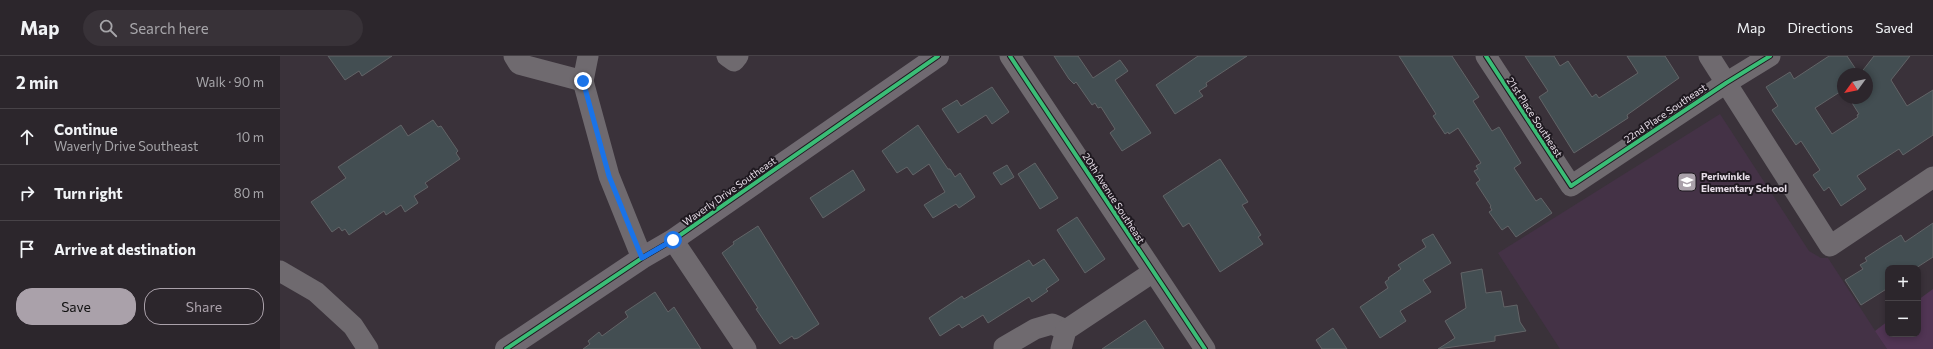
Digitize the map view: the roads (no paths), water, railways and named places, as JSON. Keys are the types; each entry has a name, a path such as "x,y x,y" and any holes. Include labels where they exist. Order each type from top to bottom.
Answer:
{"main road":[{"name":"Waverly Drive Southeast","path":"506,349 642,258 673,240 938,56"}],"street":[{"path":"514,56 519,64 583,81"},
{"path":"588,56 583,81 609,176 642,258"},
{"path":"727,56 734,61 738,56"},
{"name":"20th Avenue Southeast","path":"1010,56 1205,349"},
{"name":"21st Place Southeast","path":"1486,56 1570,186"},
{"path":"1709,56 1830,246 1933,177"},
{"name":"22nd Place Southeast","path":"1570,186 1726,82 1770,56"},
{"path":"673,240 746,349"},
{"path":"280,271 316,292 353,326 368,349"},
{"path":"1004,349 1004,347 1035,329 1052,324 1063,339 1153,272"}],"place":[{"name":"Periwinkle Elementary School","path":"1687,182"}]}
